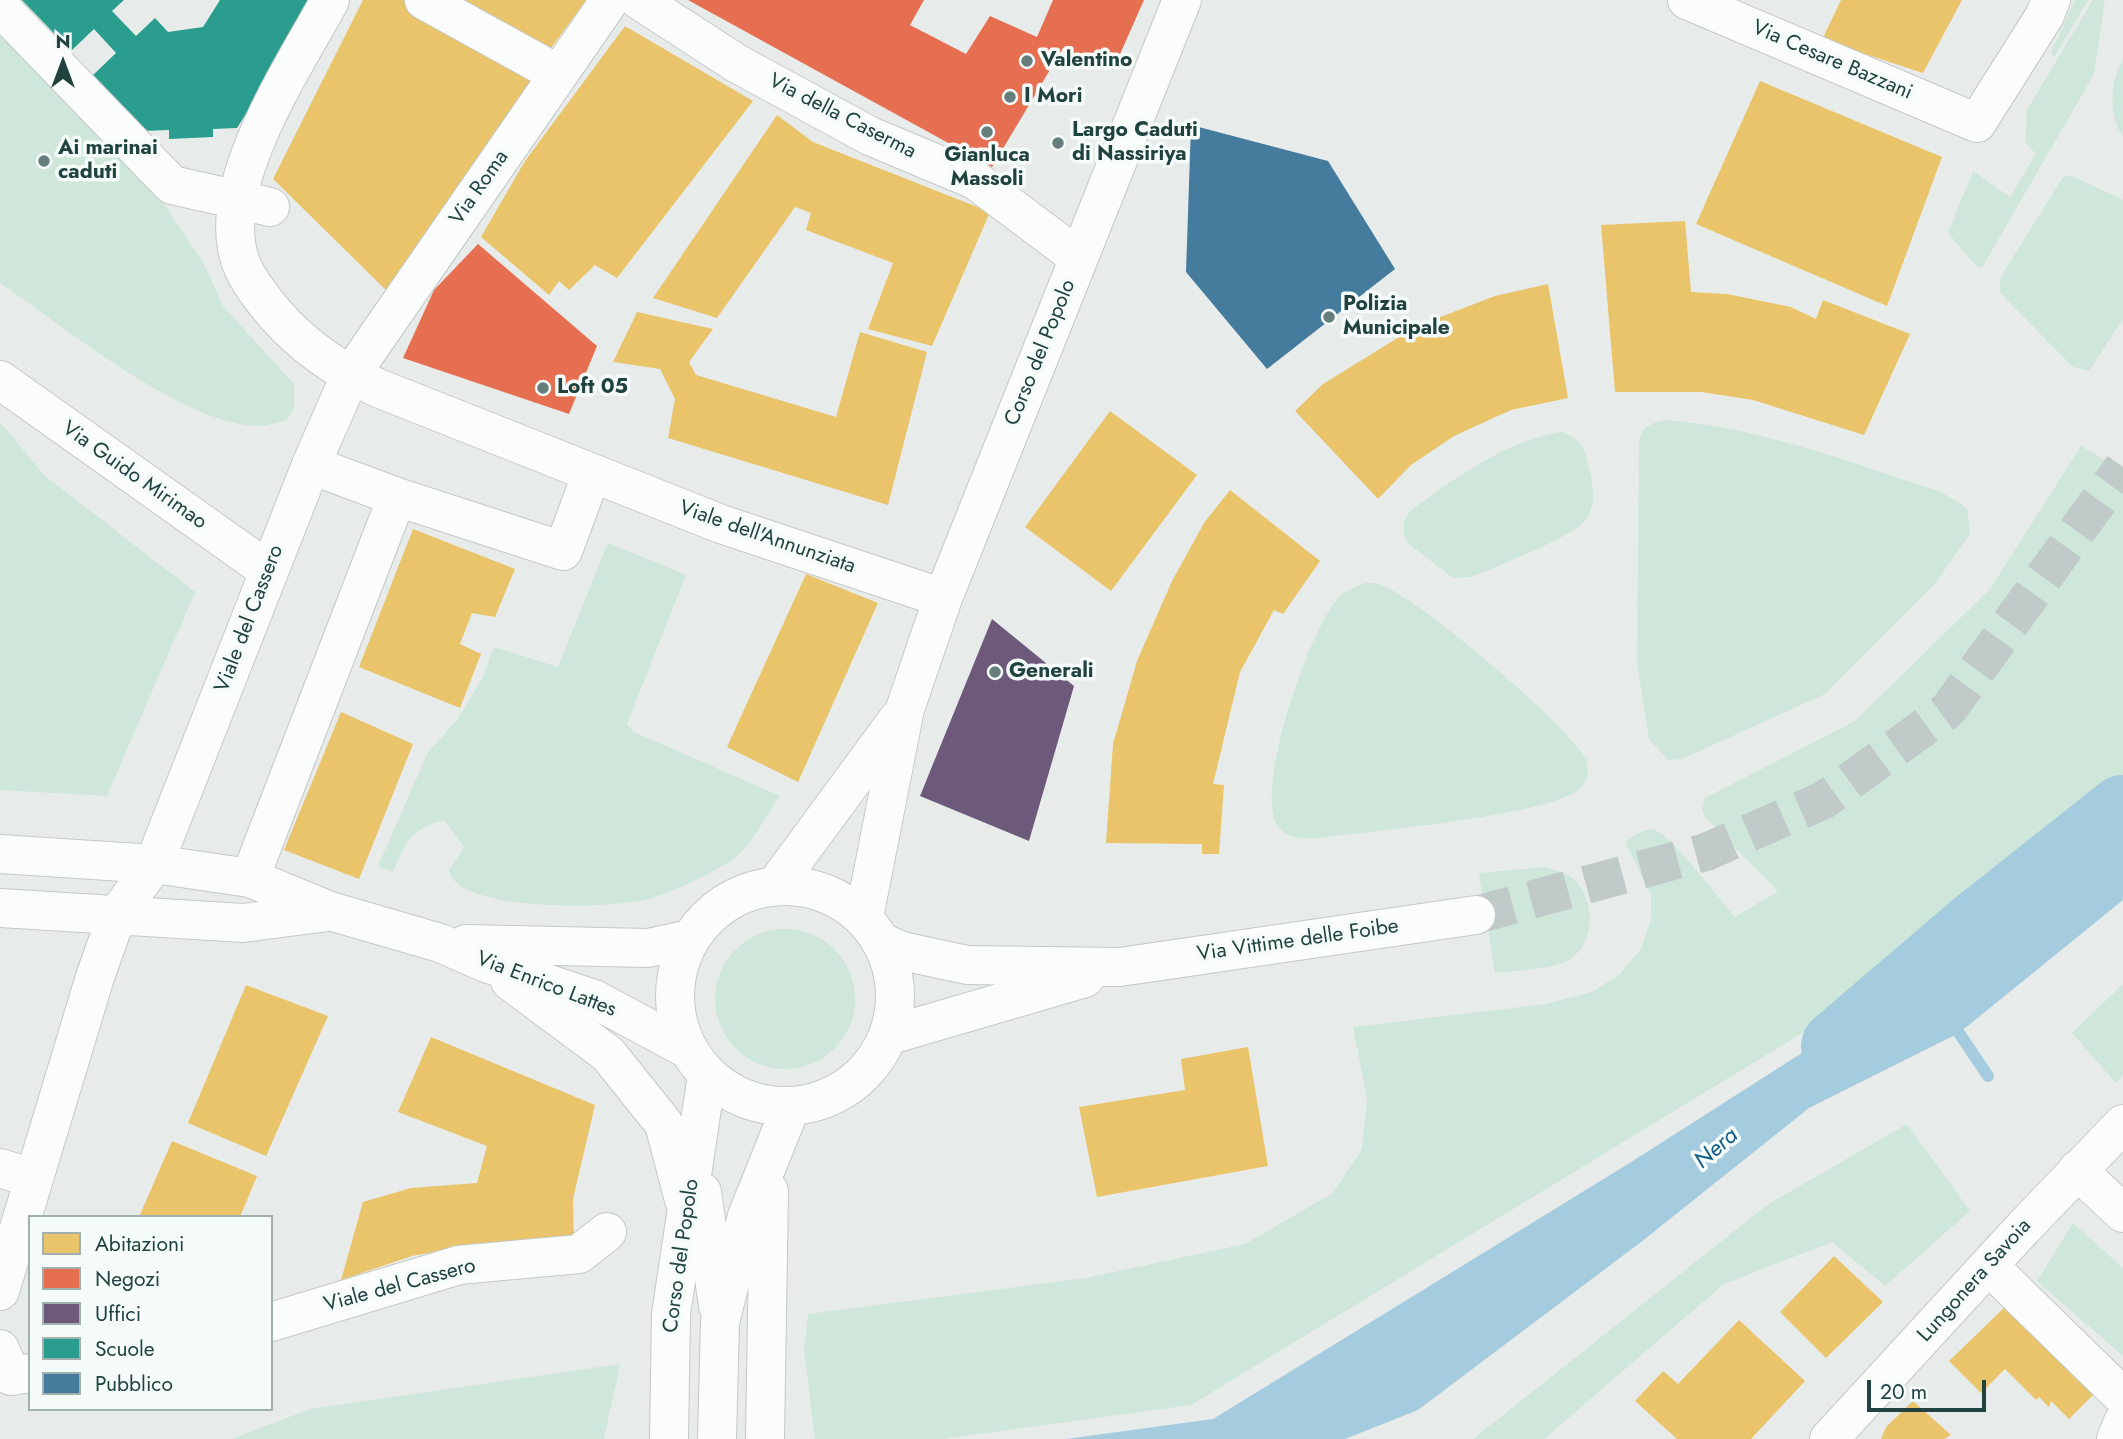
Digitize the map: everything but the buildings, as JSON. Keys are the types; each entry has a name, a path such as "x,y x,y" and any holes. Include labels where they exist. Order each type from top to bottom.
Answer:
{"street":[{"path":"0,7 172,185 247,213 255,141 330,0"},
{"path":"424,0 558,74"},
{"name":"Via Roma","path":"350,376 373,323 610,0"},
{"name":"Via della Caserma","path":"639,0 736,63 870,136 975,180 1079,258"},
{"name":"Corso del Popolo","path":"874,930 905,709 943,598 1182,0"},
{"name":"Via Cesare Bazzani","path":"1688,0 1977,123 2045,15 2051,0"},
{"name":"Viale dell'Annunziata","path":"247,213 243,269 289,330 350,376 721,524 943,598"},
{"name":"Viale del Cassero","path":"0,1290 16,1173 117,915 154,864 311,465 350,376"},
{"name":"Via Guido Mirimao","path":"27,400 269,571"},
{"path":"311,465 397,497 563,551 592,473"},
{"path":"0,854 154,864 250,878 397,497"},
{"name":"Corso del Popolo","path":"775,886 905,709"},
{"name":"Via Enrico Lattes","path":"250,878 330,912 440,943 486,963 594,999 698,1062"},
{"path":"775,886 807,888 838,898 874,930 894,973 897,1004 890,1035 867,1072 830,1097 787,1107 758,1103 731,1093 698,1062 678,1023 674,995 678,966 690,939 712,913 741,894 775,886"},
{"path":"0,908 117,915"},
{"name":"Via Enrico Lattes","path":"117,915 243,923 330,912"},
{"name":"Via Vittime delle Foibe","path":"874,930 902,951 967,965 1120,967 1476,915"},
{"name":"Via Enrico Lattes","path":"440,943 648,948 690,939"},
{"path":"486,963 608,1054 664,1125 686,1208"},
{"name":"Via Vittime delle Foibe","path":"890,1035 968,1015 1120,967"},
{"name":"Corso del Popolo","path":"668,1439 671,1314 686,1208 698,1147 698,1062"},
{"path":"720,1322 747,1216 787,1107"},
{"name":"Lungonera Savoia","path":"1829,1439 2077,1170 2123,1124"},
{"path":"698,1147 720,1322 717,1439"},
{"path":"765,1439 769,1160"},
{"path":"2077,1170 2123,1213"},
{"name":"Viale del Cassero","path":"273,1321 459,1265 579,1254 607,1232"},
{"path":"1989,1266 2123,1397"},
{"path":"2116,1439 2123,1422"}],"green space":[{"path":"0,0 22,0 91,77 158,195 203,262 223,306 294,384 294,407 287,420 260,426 230,422 197,410 126,371 0,283"},
{"path":"2075,0 2088,0 2054,57 2051,53"},
{"path":"2093,0 2105,0 2094,74 1983,266 1978,268 1948,233 1973,171 2010,197 2036,154 2025,142 2027,110"},
{"path":"2123,59 2123,137 2115,118 2112,98 2115,77"},
{"path":"2070,175 2123,200 2123,319 2089,371 2073,367 2000,293 2000,278 2063,177"},
{"path":"1667,420 1725,428 1782,441 1933,489 1967,509 1970,534 1934,585 1825,694 1682,759 1668,760 1649,739 1637,663 1639,440 1649,425"},
{"path":"0,422 44,475 195,592 107,796 0,790"},
{"path":"1563,432 1575,438 1582,446 1592,483 1592,504 1582,524 1563,537 1470,577 1453,578 1410,545 1404,536 1404,521 1410,511 1464,473 1501,452 1521,443"},
{"path":"2081,446 2123,471 2123,776 1975,928 1191,1405 943,1439 815,1439 804,1350 808,1314 1086,1278 1245,1244 1333,1193 1362,1149 1367,1098 1353,1027 1546,1004 1592,992 1619,975 1641,949 1651,919 1651,894 1625,842 1640,833 1651,829 1664,836 1735,917 1778,891 1706,818 1702,810 1705,798 1855,721 1990,589"},
{"path":"608,543 686,575 627,724 634,732 780,796 751,840 732,860 684,885 655,897 609,904 542,905 509,901 480,895 459,885 449,871 464,847 444,820 423,828 411,838 393,872 378,866 428,752 457,720 482,679 494,647 558,667"},
{"path":"1365,583 1381,585 1426,613 1488,662 1548,716 1584,756 1588,773 1582,786 1561,799 1496,815 1319,838 1298,838 1283,832 1272,810 1273,781 1288,709 1315,638 1329,611 1341,595"},
{"path":"1545,867 1568,875 1581,889 1589,910 1590,922 1584,943 1578,953 1563,963 1544,968 1495,973 1479,873"},
{"path":"785,929 812,934 835,949 850,972 855,999 850,1026 835,1049 812,1064 785,1069 758,1064 735,1049 720,1026 715,999 720,972 735,949 758,934"},
{"path":"2123,984 2123,1075 2116,1083 2072,1033"},
{"path":"1907,1124 1970,1211 1885,1286 1832,1242 1724,1284 1544,1439 1473,1439 1767,1205"},
{"path":"2073,1223 2123,1268 2123,1356 2037,1281"},
{"path":"620,1364 604,1439 232,1439 310,1409"}],"water":[{"path":"2123,794 2123,900 1959,1033 1809,1108 1641,1242 1418,1410 1345,1439 1066,1439 1213,1419 1628,1164 1993,931"}],"waterway":[{"name":"Nera","path":"1837,1046 1975,928 2123,811"},
{"path":"1959,1033 1988,1076"}],"tunnel":[{"path":"1476,915 1706,852 1824,800 1948,710 2123,467"}],"place":[{"name":"Valentino","path":"1027,61"},
{"name":"I Mori","path":"1010,97"},
{"name":"Gianluca Massoli","path":"987,132"},
{"name":"Largo Caduti di Nassiriya","path":"1058,143"},
{"name":"Ai marinai caduti","path":"44,161"},
{"name":"Polizia Municipale","path":"1329,317"},
{"name":"Loft 05","path":"543,388"},
{"name":"Generali","path":"995,672"}]}
